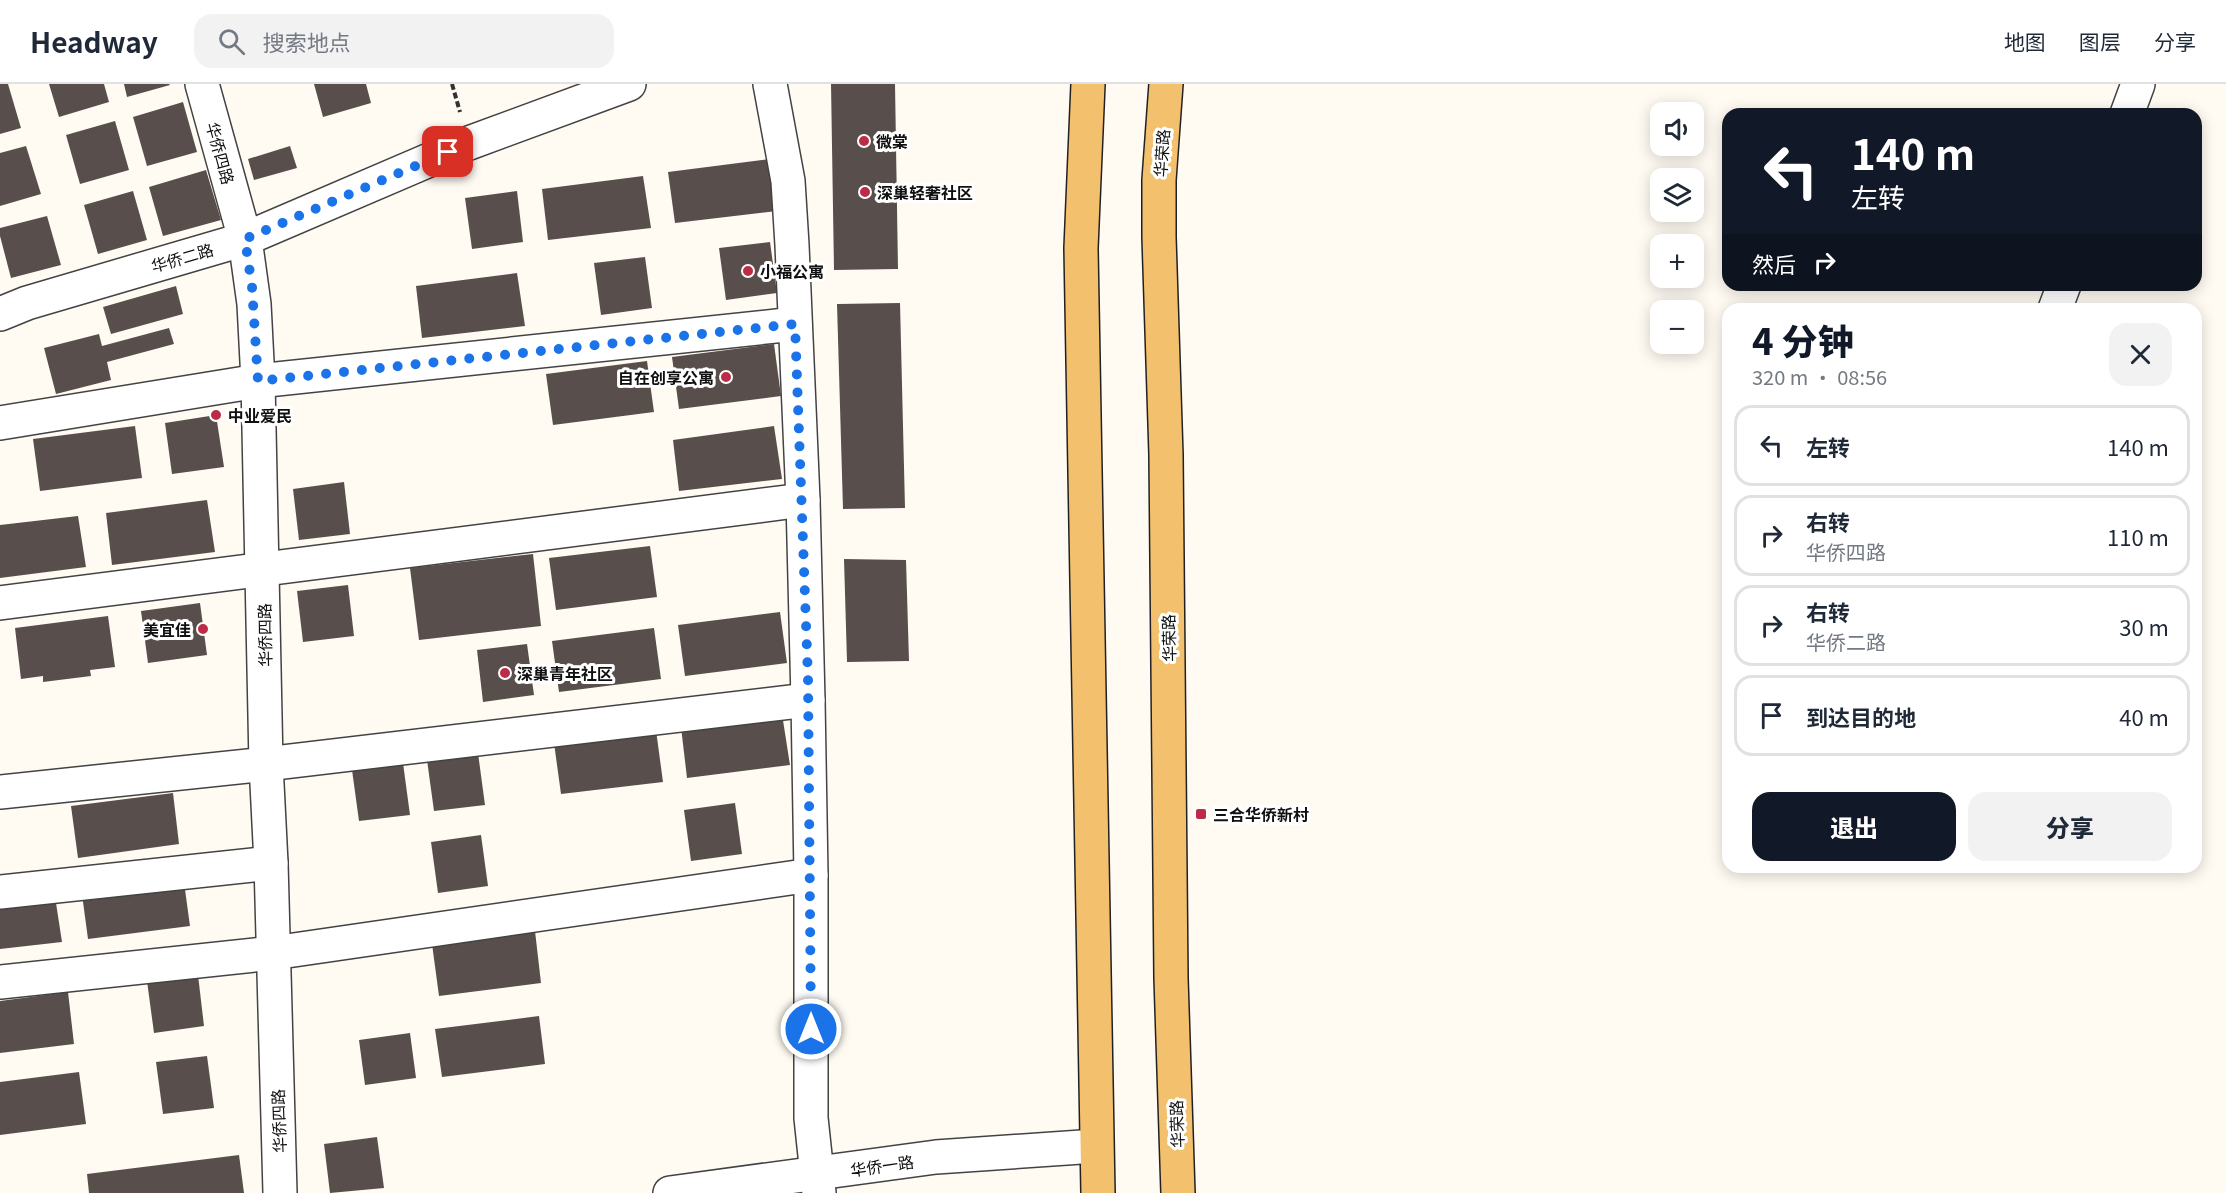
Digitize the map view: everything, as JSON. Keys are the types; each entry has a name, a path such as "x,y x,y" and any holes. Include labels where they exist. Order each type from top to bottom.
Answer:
{"main road":[{"path":"1088,84 1081,248 1098,1193"},
{"name":"华荣路","path":"1166,84 1159,180 1159,237 1166,455 1172,978 1178,1193"}],"street":[{"name":"华侨四路","path":"202,84 245,239 254,304 280,1193"},
{"name":"华侨二路","path":"0,314 27,303 245,239 469,143 629,84"},
{"path":"770,84 788,181 803,500 811,875 811,1118 818,1183"},
{"path":"2129,108 2138,84"},
{"path":"0,423 258,381 795,324"},
{"path":"0,603 803,500"},
{"path":"0,792 266,764 808,700"},
{"path":"0,892 271,863"},
{"path":"0,982 273,953 811,875"},
{"name":"华侨一路","path":"670,1193 818,1183 936,1158 1096,1146"}],"building":[{"path":"0,84 8,84 21,128 0,134"},
{"path":"49,84 104,84 109,102 59,117"},
{"path":"124,84 169,84 170,85 127,97"},
{"path":"314,84 366,84 371,103 323,117"},
{"path":"831,84 895,84 898,269 834,270"},
{"path":"183,102 197,152 147,166 133,117"},
{"path":"115,121 129,170 80,184 66,135"},
{"path":"26,146 41,194 0,206 0,153"},
{"path":"290,146 297,168 254,180 248,159"},
{"path":"770,159 777,211 675,223 668,172"},
{"path":"206,170 221,220 163,236 149,187"},
{"path":"643,176 651,228 548,240 542,189"},
{"path":"133,191 147,240 98,254 84,205"},
{"path":"517,191 523,242 472,249 465,198"},
{"path":"47,216 61,265 11,278 0,228"},
{"name":"小福公寓","path":"770,242 777,293 726,300 719,248"},
{"path":"645,257 652,308 601,315 594,263"},
{"path":"517,273 525,326 422,338 416,286"},
{"path":"176,286 183,314 111,334 103,307"},
{"path":"900,303 905,508 843,509 837,304"},
{"path":"169,328 174,344 107,362 111,380 56,394 44,348 99,334 102,346"},
{"name":"自在创享公寓","path":"774,344 781,396 679,409 672,357"},
{"path":"647,361 654,412 553,425 546,374"},
{"path":"216,415 224,467 172,474 165,423"},
{"path":"135,426 142,478 40,491 33,439"},
{"path":"774,426 782,479 679,491 673,440"},
{"path":"344,482 350,534 299,540 293,489"},
{"path":"207,500 215,552 112,565 106,513"},
{"path":"78,516 86,567 0,578 0,525"},
{"path":"650,546 657,597 556,610 549,558"},
{"path":"533,554 541,626 419,640 410,568"},
{"path":"844,559 906,560 909,661 847,662"},
{"path":"348,585 354,636 303,642 297,591"},
{"path":"200,603 207,655 148,663 141,611"},
{"path":"780,612 787,663 685,676 678,625"},
{"path":"108,616 115,667 90,670 91,676 43,682 43,676 21,679 15,628"},
{"path":"654,628 661,679 559,692 552,641"},
{"name":"深巢青年社区","path":"527,644 534,695 483,702 477,650"},
{"path":"782,714 790,765 687,778 681,727"},
{"path":"656,730 663,782 561,794 554,743"},
{"path":"478,753 485,805 434,811 427,760"},
{"path":"403,763 410,815 359,821 352,770"},
{"path":"173,793 179,844 78,858 71,806"},
{"path":"735,803 742,854 691,861 684,810"},
{"path":"481,835 488,886 438,893 431,842"},
{"path":"183,875 190,926 88,939 81,887"},
{"path":"54,890 62,942 0,949 0,897"},
{"path":"535,931 541,983 439,996 432,944"},
{"path":"198,975 204,1026 154,1033 147,981"},
{"path":"68,992 74,1044 0,1053 0,1001"},
{"path":"539,1016 545,1064 442,1077 435,1029"},
{"path":"410,1033 416,1078 365,1085 359,1040"},
{"path":"207,1056 214,1108 163,1114 156,1062"},
{"path":"79,1072 86,1124 0,1135 0,1082"},
{"path":"377,1137 384,1188 330,1193 324,1144"},
{"path":"239,1155 244,1193 89,1193 87,1174"}],"place":[{"name":"微棠","path":"864,141"},
{"name":"深巢轻奢社区","path":"865,192"},
{"name":"小福公寓","path":"748,271"},
{"name":"自在创享公寓","path":"726,377"},
{"name":"中业爱民","path":"216,415"},
{"name":"美宜佳","path":"203,629"},
{"name":"深巢青年社区","path":"505,673"},
{"name":"三合华侨新村","path":"1201,814"}],"route":[{"path":"448,152 245,239 254,304 258,381 795,324 808,678 811,1029"}]}
